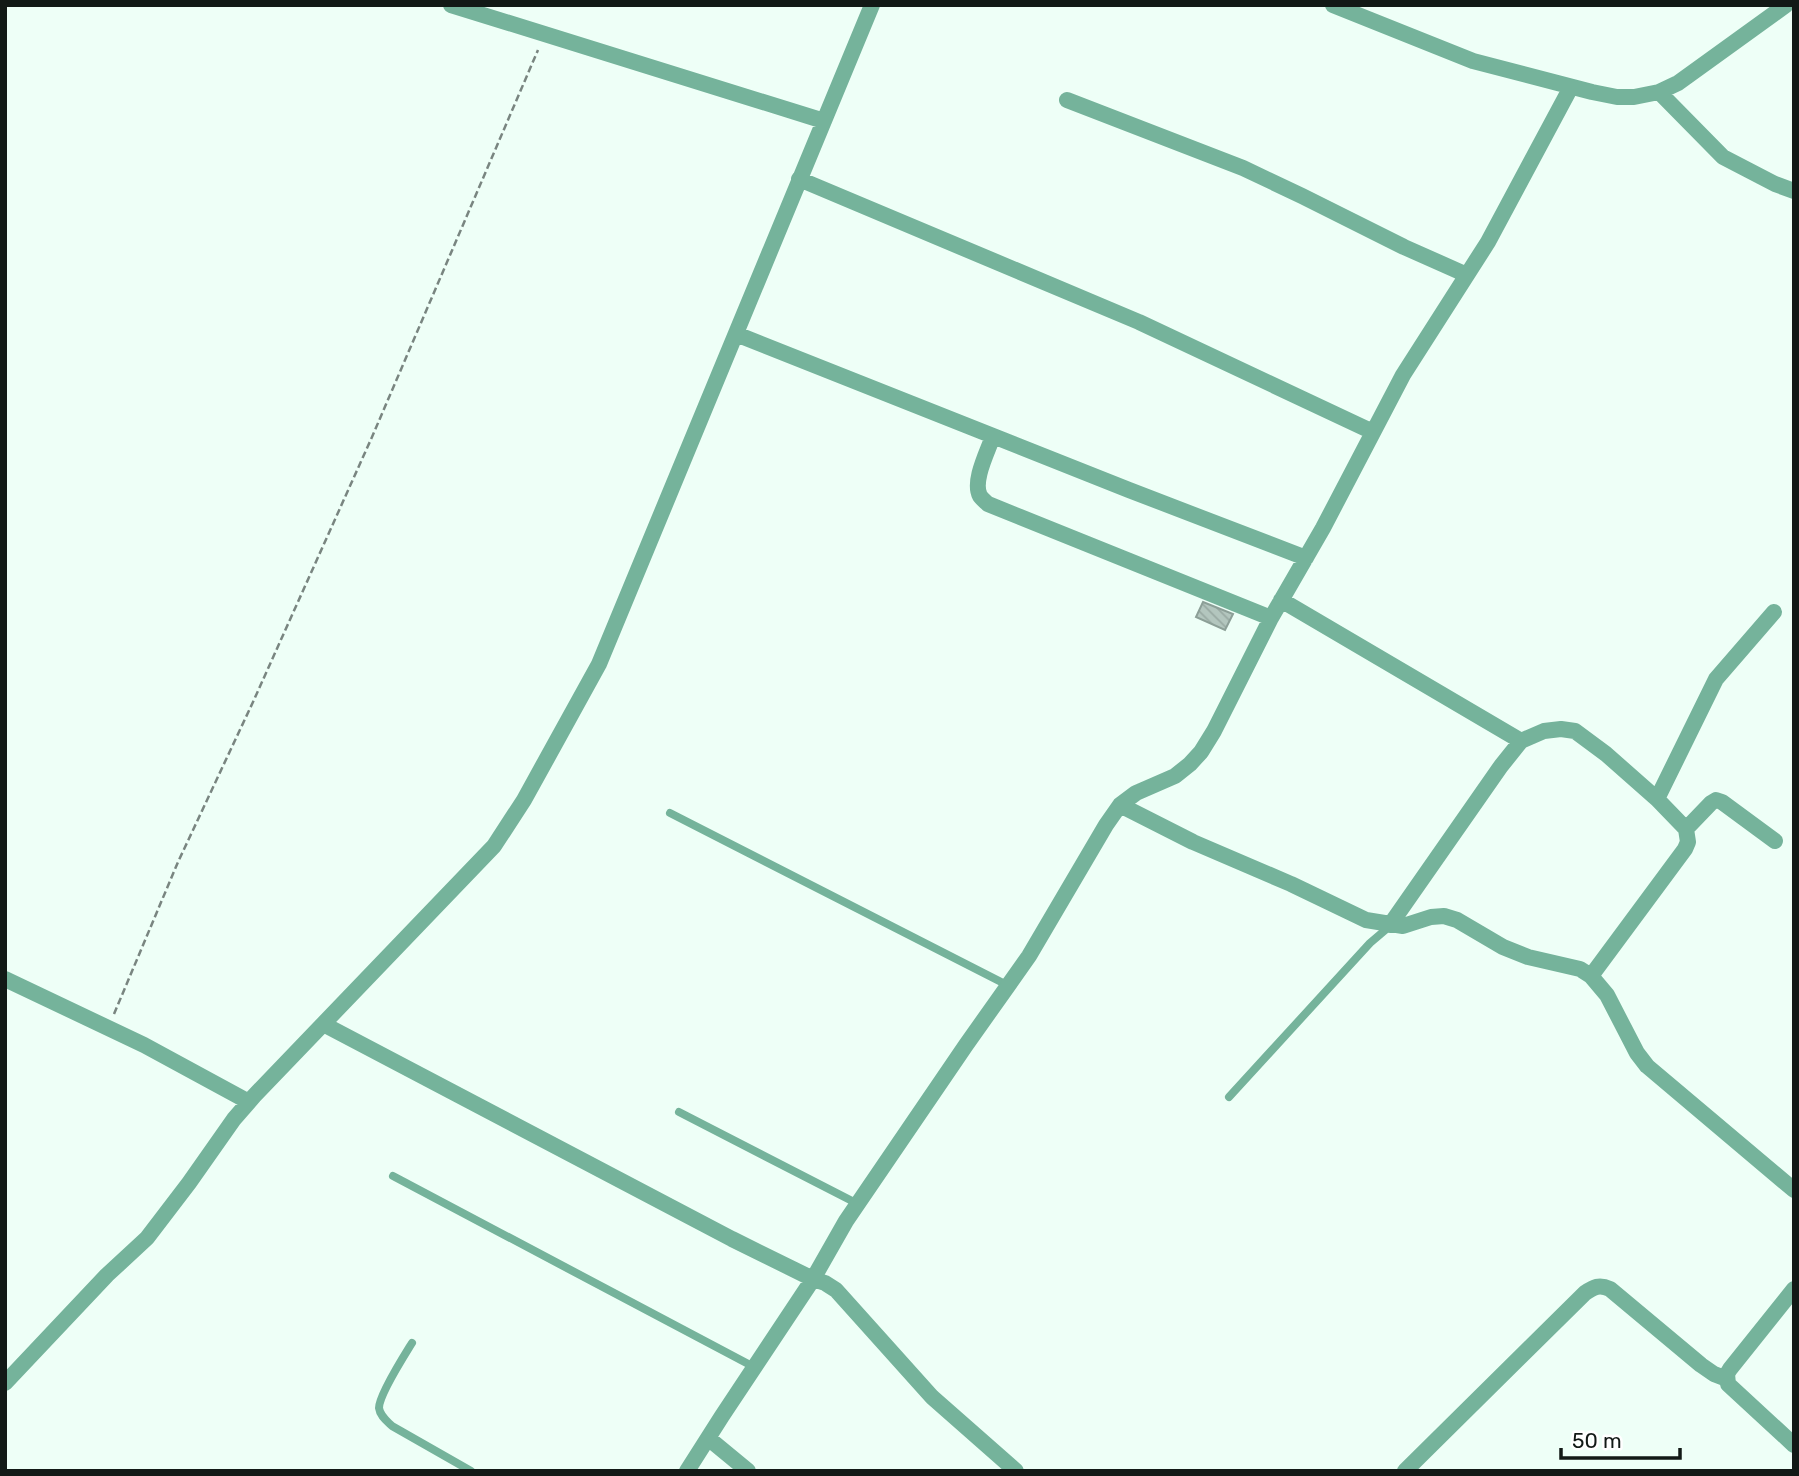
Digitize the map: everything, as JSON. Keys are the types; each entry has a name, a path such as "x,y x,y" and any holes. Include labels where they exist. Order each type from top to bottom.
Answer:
{"street":[{"path":"451,5 824,121"},
{"path":"5,1383 107,1275 147,1238 234,1119 494,846 524,800 599,664 872,5"},
{"path":"1333,5 1473,61 1617,97 1659,92 1678,83 1786,5"},
{"path":"687,1471 813,1279 846,1221 1029,956 1120,805 1136,793 1175,776 1202,751 1270,618 1306,558 1403,375 1488,242 1571,86"},
{"path":"1659,92 1723,157 1794,191"},
{"path":"1067,100 1243,168 1467,275"},
{"path":"800,179 1139,322 1373,432"},
{"path":"736,334 1306,558"},
{"path":"993,436 980,471 978,487 981,498 988,504 1270,618"},
{"path":"1281,600 1521,741"},
{"path":"1657,799 1716,679 1774,612"},
{"path":"1390,925 1521,741 1544,731 1575,731 1657,799 1686,830 1688,842 1591,976"},
{"path":"1686,830 1716,800 1775,841"},
{"path":"1120,805 1193,842 1366,920 1403,926 1431,917 1444,916 1457,919 1503,947 1528,957 1580,969 1591,976 1607,995 1637,1053 1647,1066 1794,1190"},
{"path":"5,979 144,1045 249,1102"},
{"path":"324,1025 732,1239 836,1290 932,1397 1016,1471"},
{"path":"1405,1471 1585,1293 1602,1285 1701,1365 1727,1379"},
{"path":"1794,1289 1727,1374 1728,1384 1794,1445"},
{"path":"708,1438 748,1471"}],"lane":[{"path":"670,813 1009,986"},
{"path":"1229,1097 1370,943 1390,925"},
{"path":"679,1112 858,1204"},
{"path":"393,1176 754,1367"},
{"path":"412,1343 384,1392 379,1407 382,1417 392,1426 471,1471"}],"path":[{"path":"108,1027 178,862 372,437 544,34"}],"building":[{"path":"1203,602 1233,614 1225,630 1196,617"}]}
